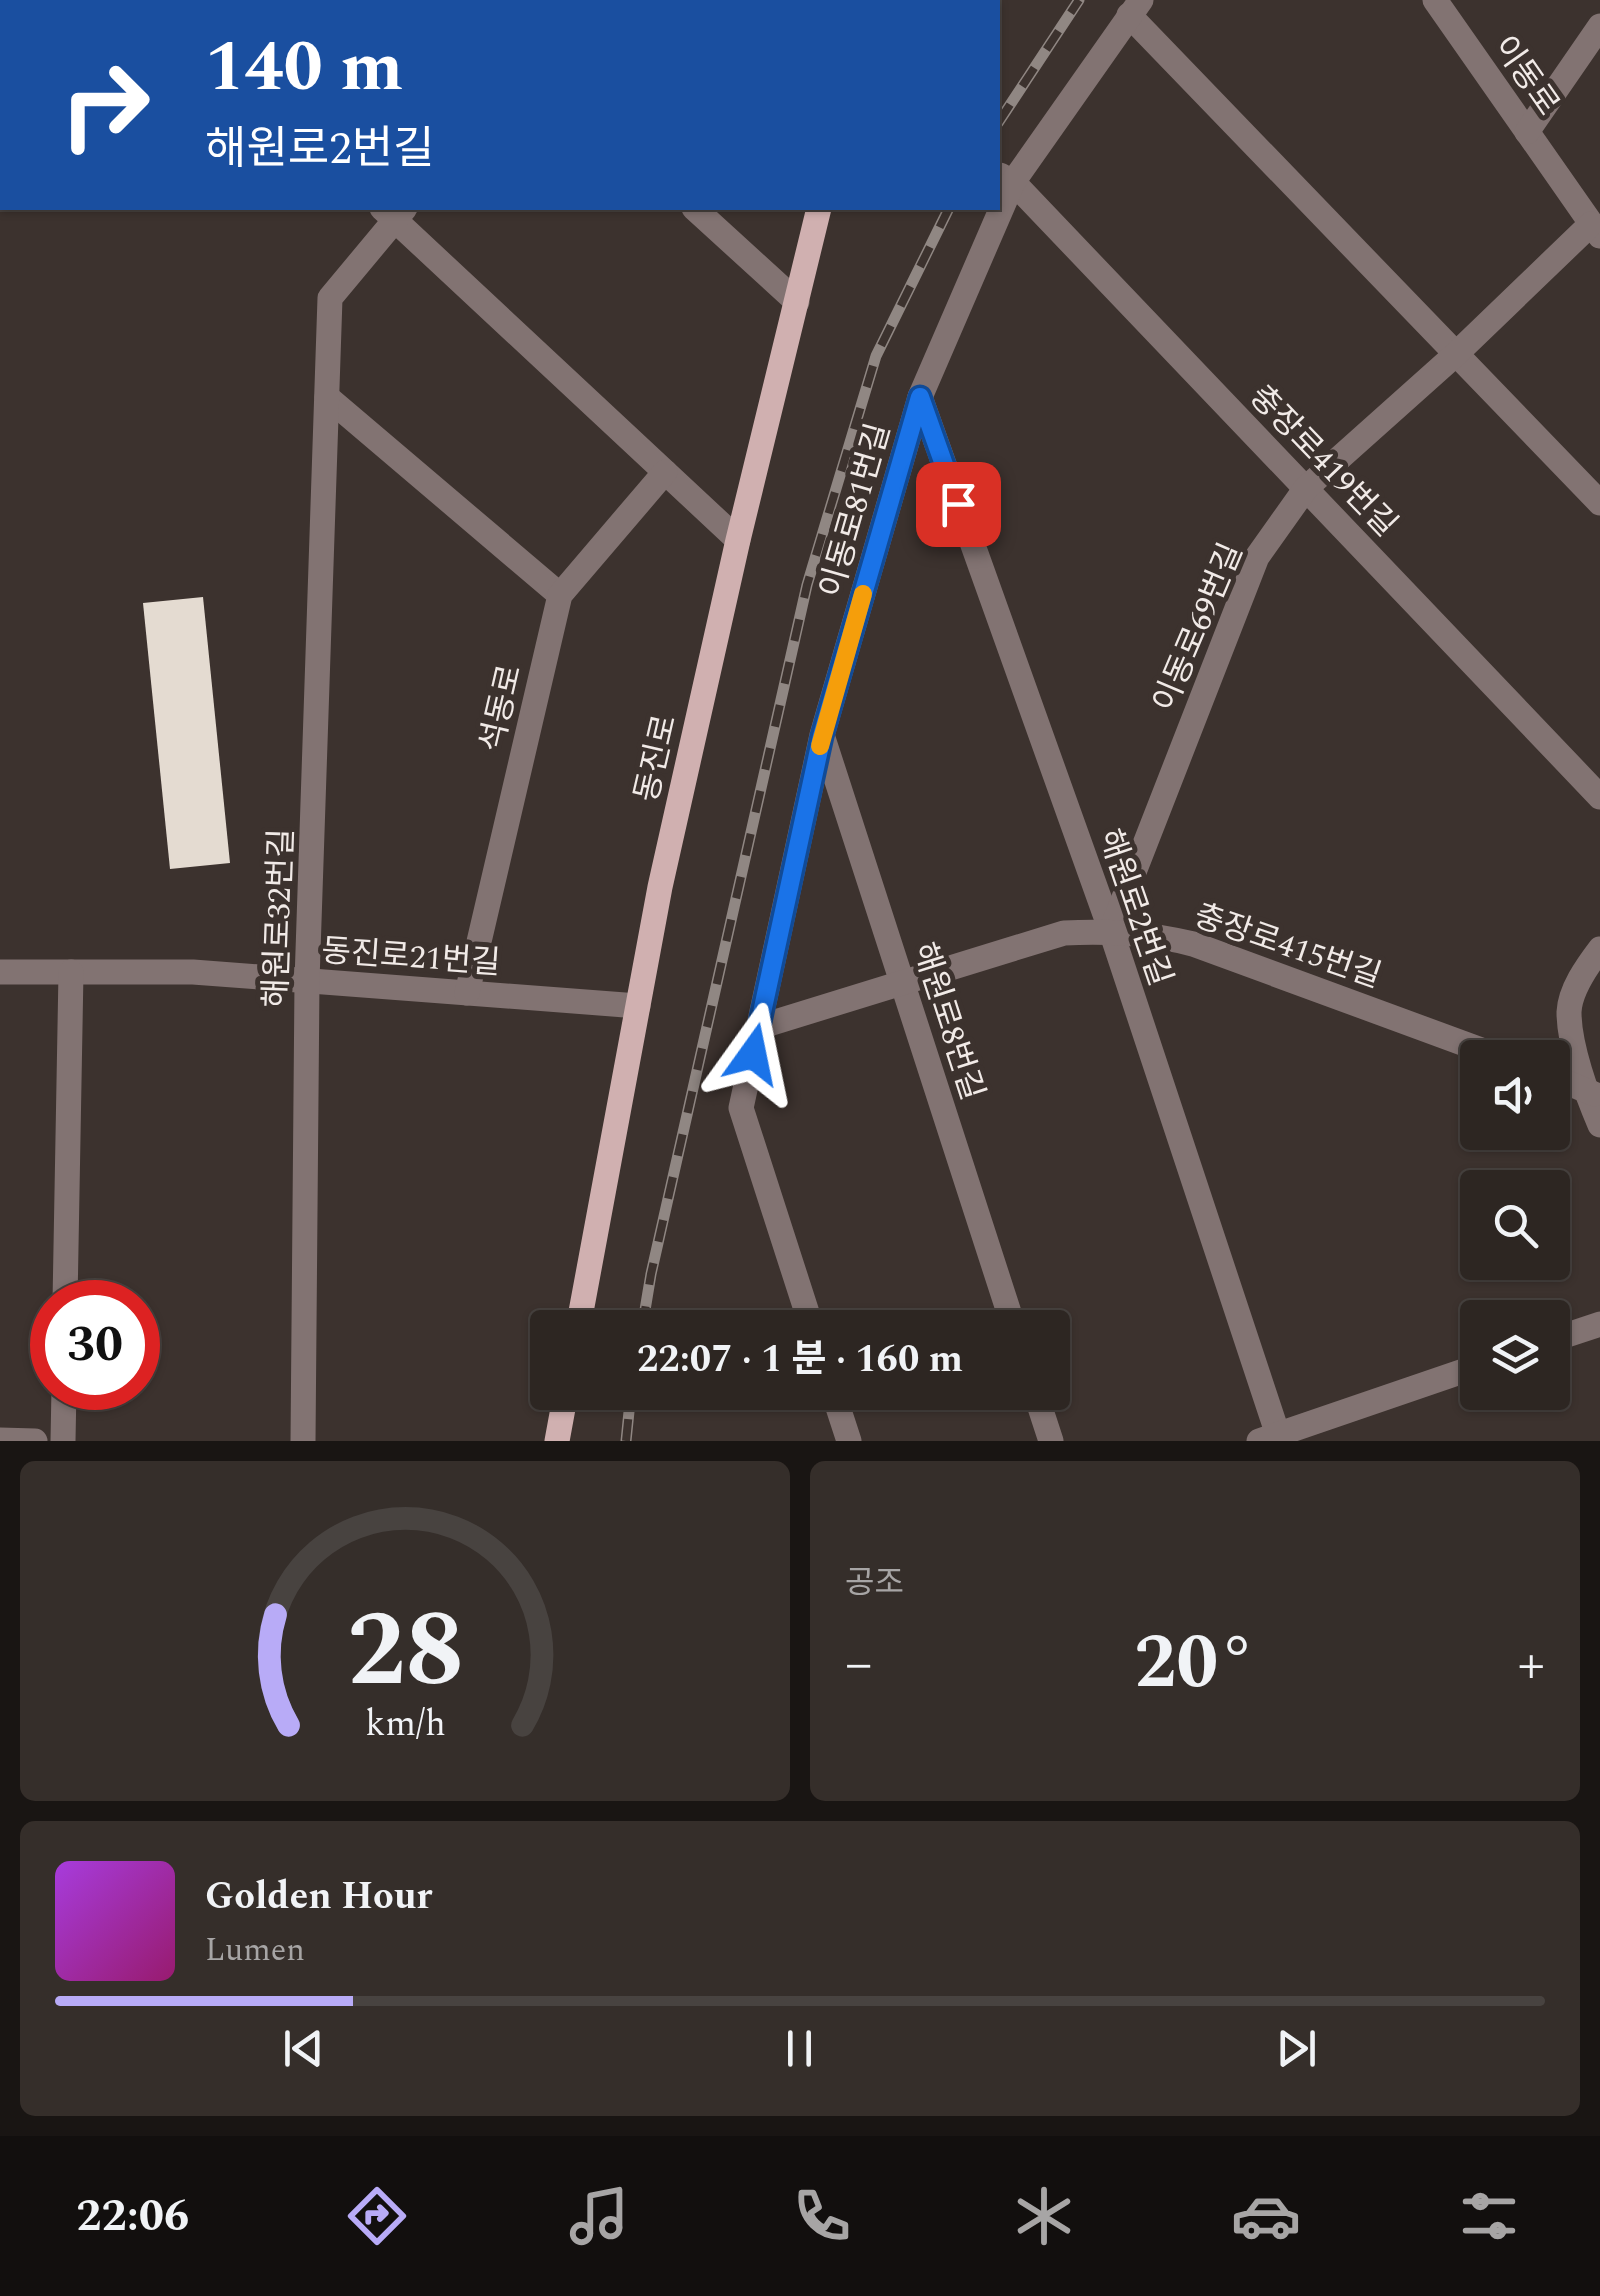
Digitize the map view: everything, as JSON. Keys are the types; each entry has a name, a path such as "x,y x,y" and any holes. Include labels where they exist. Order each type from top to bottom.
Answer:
{"main road":[{"name":"동진로","path":"581,1310 660,888 738,540 820,210"},
{"path":"557,1441 563,1410"}],"street":[{"name":"이동로","path":"1435,0 1596,230"},
{"path":"1135,8 1600,504"},
{"name":"이동로81번길","path":"1005,178 1135,8"},
{"path":"1527,132 1600,26"},
{"name":"충장로419번길","path":"1005,178 1600,796"},
{"path":"696,210 797,302"},
{"name":"이동로81번길","path":"806,1310 741,1108 822,736 920,397 993,210"},
{"path":"394,211 738,540"},
{"name":"해원로32번길","path":"303,1441 308,980 330,298 394,211"},
{"name":"이동로69번길","path":"1111,931 1257,557 1306,488 1596,230"},
{"name":"해원로2번길","path":"920,397 1111,931 1272,1439"},
{"path":"327,398 560,596"},
{"name":"석동로","path":"467,993 560,596 665,472"},
{"name":"해원로8번길","path":"822,736 1008,1310"},
{"name":"충장로415번길","path":"759,1027 1064,933 1111,931 1194,944 1460,1042"},
{"path":"1600,949 1584,969 1569,1010 1600,1126"},
{"name":"동진로21번길","path":"0,972 193,972 638,1006"},
{"path":"65,1280 71,972"},
{"path":"1570,1334 1600,1324"},
{"path":"1272,1439 1460,1372"},
{"path":"63,1441 64,1410"},
{"path":"839,1410 849,1441"},
{"path":"1041,1410 1051,1441"},
{"path":"0,1440 35,1441"}],"building":[{"path":"203,597 230,863 170,869 143,603"}],"railway":[{"path":"1000,120 1079,0"},
{"path":"645,1310 807,585 876,356 948,210"},
{"path":"626,1441 629,1410"}],"slow traffic":[{"path":"820,746 863,594"}],"route":[{"path":"753,1054 822,736 920,397 958,504"}]}
